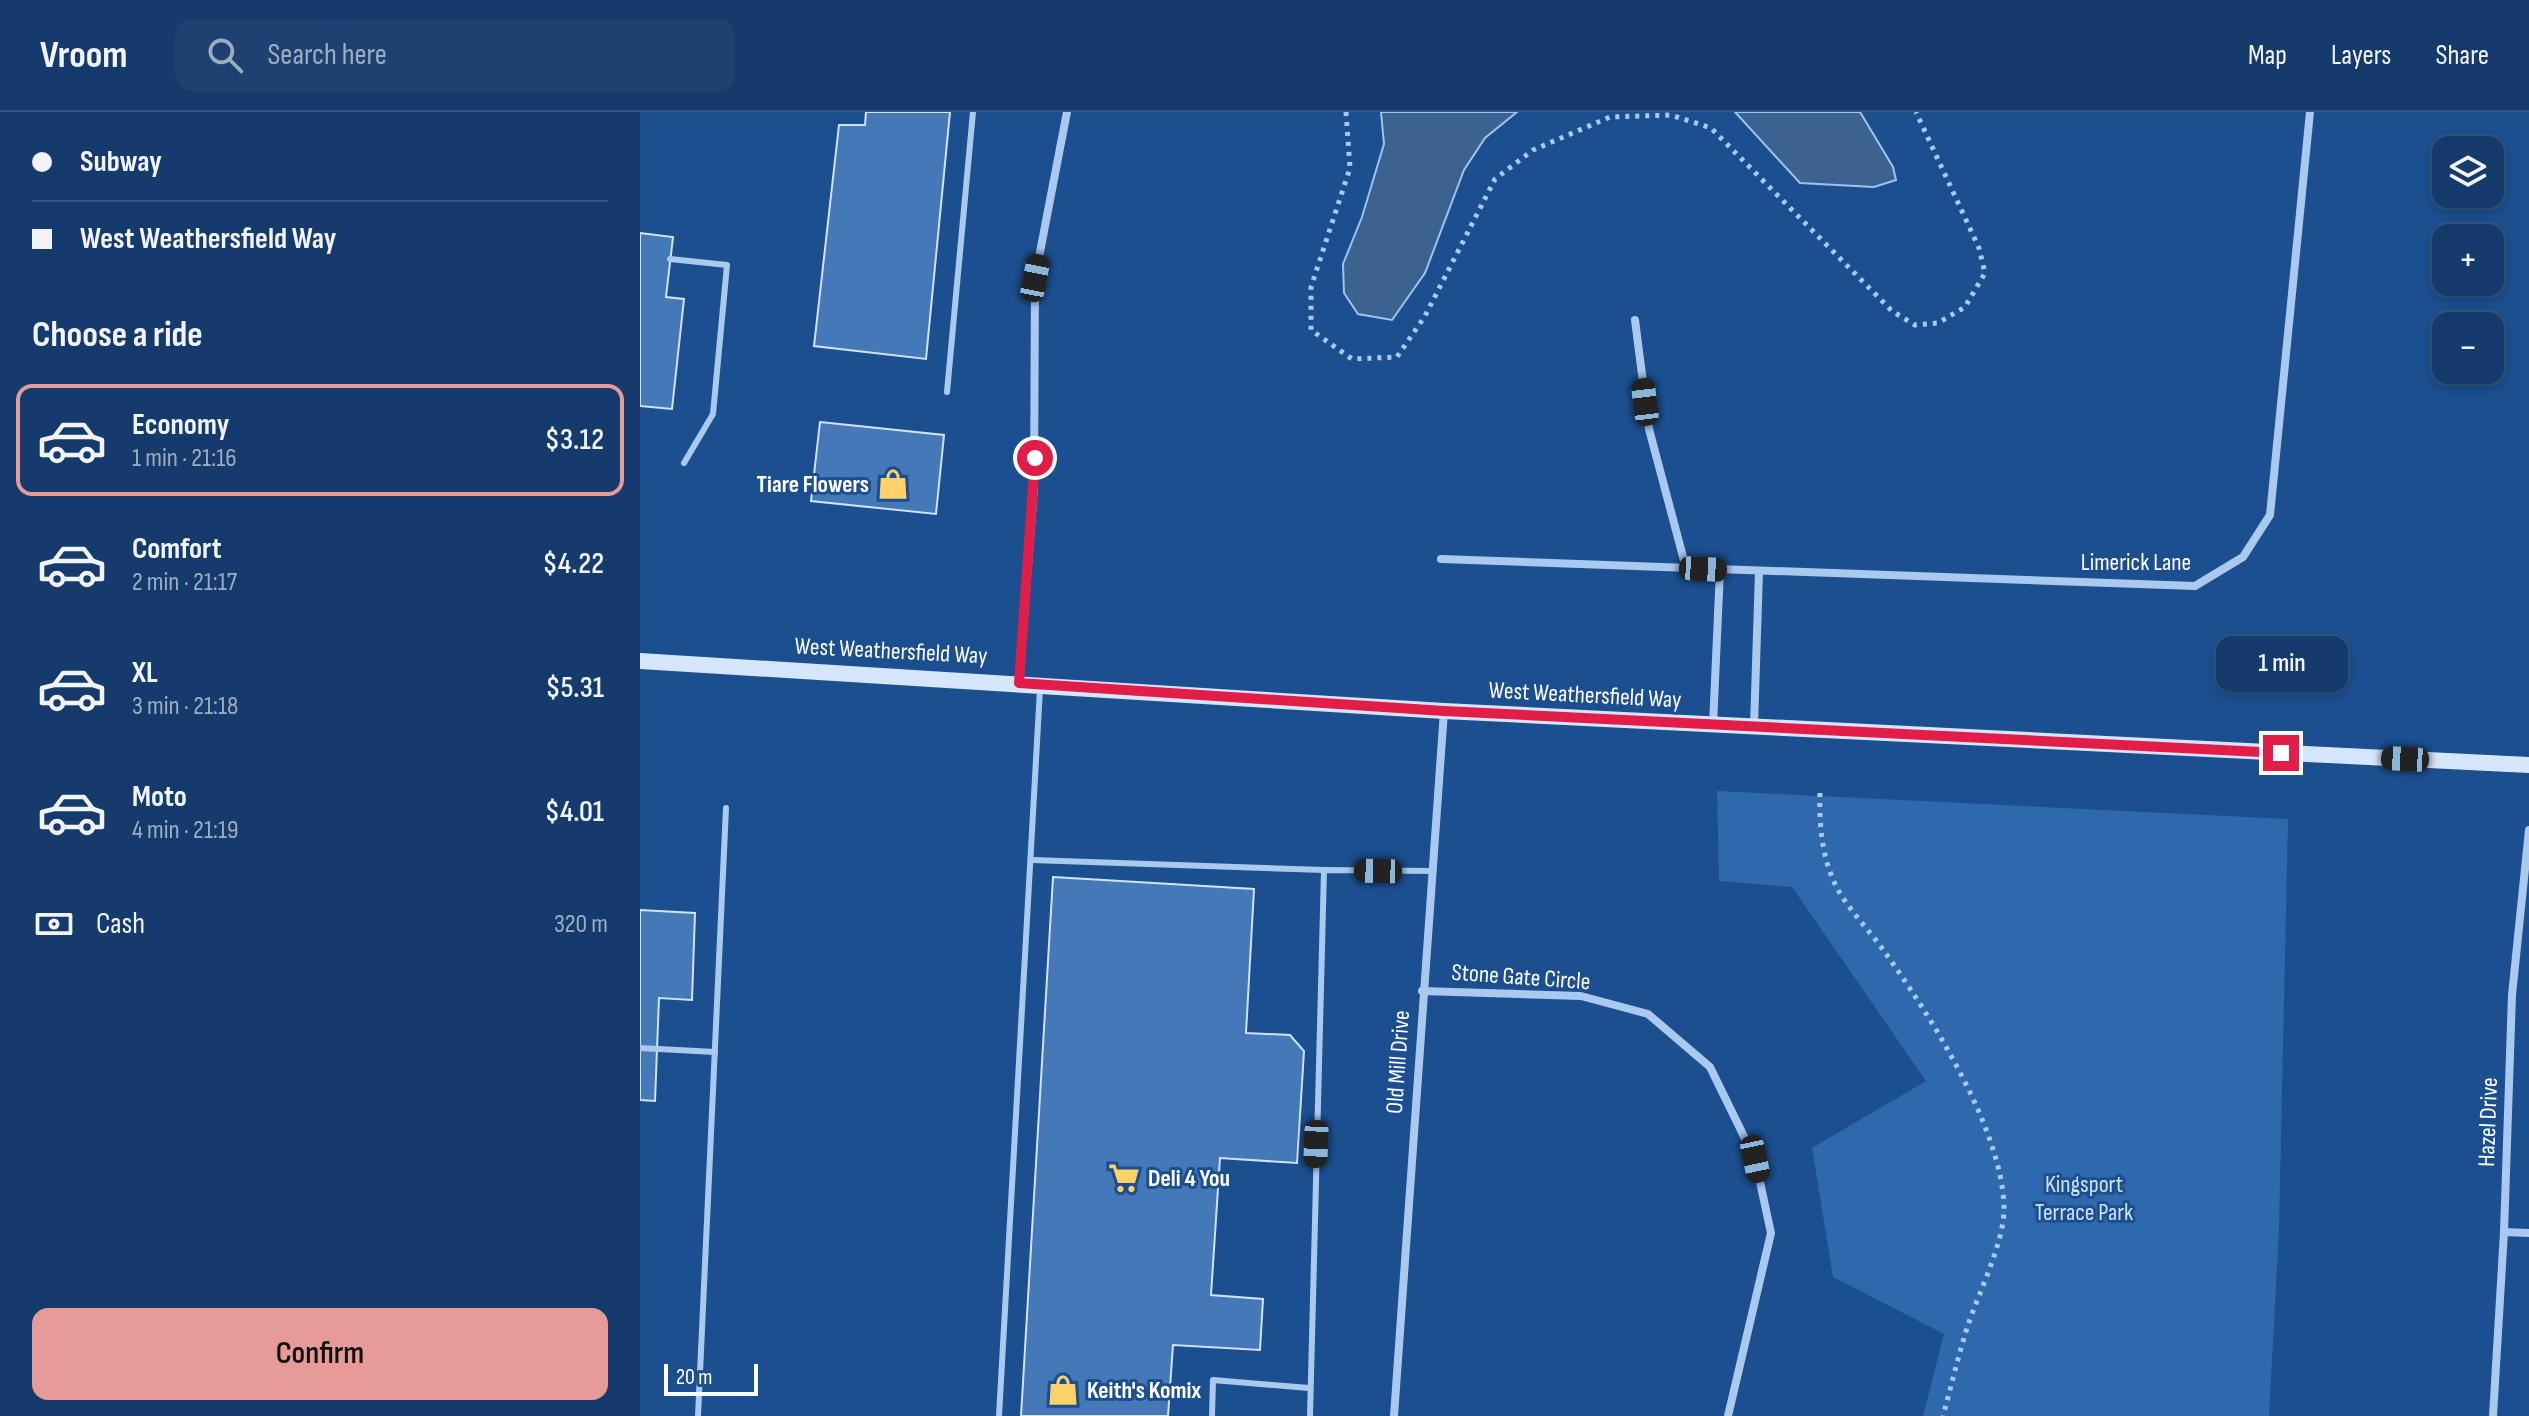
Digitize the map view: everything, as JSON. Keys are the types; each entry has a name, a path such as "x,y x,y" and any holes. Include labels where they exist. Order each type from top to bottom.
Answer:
{"street":[{"path":"1019,683 1034,488 1035,278 1067,112"},
{"name":"Limerick Lane","path":"1441,559 2195,586 2243,557 2270,515 2310,112"},
{"path":"1635,320 1649,429 1686,568"},
{"path":"1713,725 1720,570"},
{"path":"1754,727 1759,572"},
{"name":"West Weathersfield Way","path":"640,661 1444,711 2529,765"},
{"name":"Old Mill Drive","path":"1394,1416 1444,711"},
{"name":"Hazel Drive","path":"2493,1416 2504,1232 2512,995 2529,830"},
{"name":"Stone Gate Circle","path":"1422,991 1581,996 1648,1014 1710,1067 1755,1159 1771,1233 1728,1416"},
{"path":"2504,1232 2529,1233"}],"lane":[{"path":"947,392 973,112"},
{"path":"670,259 727,265 713,414 684,463"},
{"path":"999,1416 1040,685"},
{"path":"698,1416 726,808"},
{"path":"1032,860 1432,871"},
{"path":"1310,1416 1324,870"},
{"path":"640,1048 715,1052"},
{"path":"1212,1416 1213,1380 1309,1388"}],"path":[{"path":"1346,112 1350,168 1311,287 1311,330 1352,359 1397,357 1425,316 1495,179 1533,150 1610,117 1671,115 1711,128 1892,311 1915,325 1938,323 1965,307 1985,273 1979,248 1916,112"},
{"path":"1820,793 1819,827 1837,888 1886,953 1942,1038 1977,1109 2001,1173 2004,1210 1998,1238 1967,1329 1943,1416"}],"green space":[{"name":"Kingsport Terrace Park","path":"1717,791 2288,819 2279,1229 2269,1416 1923,1416 1944,1334 1833,1277 1812,1148 1926,1081 1792,887 1719,881"}],"shaded area":[{"path":"1381,112 1517,112 1485,138 1464,170 1425,273 1392,320 1358,314 1344,293 1343,264 1362,217 1384,144"},
{"path":"1735,112 1860,112 1893,167 1896,180 1874,187 1800,183"}],"building":[{"path":"866,112 950,112 926,359 814,346 839,125 865,125"},
{"path":"640,233 673,237 666,297 684,299 672,409 640,406"},
{"path":"820,422 944,435 936,514 811,501"},
{"path":"1053,877 1254,889 1246,1033 1290,1035 1304,1051 1297,1163 1220,1158 1211,1295 1263,1299 1260,1350 1173,1345 1168,1416 1021,1416"},
{"path":"640,910 695,913 692,1000 659,998 655,1101 640,1100"}],"place":[{"name":"Tiare Flowers","path":"893,484"},
{"name":"Deli 4 You","path":"1124,1178"},
{"name":"Keith's Komix","path":"1063,1390"}],"route":[{"path":"1035,458 1019,683 1444,711 2281,753"}]}
